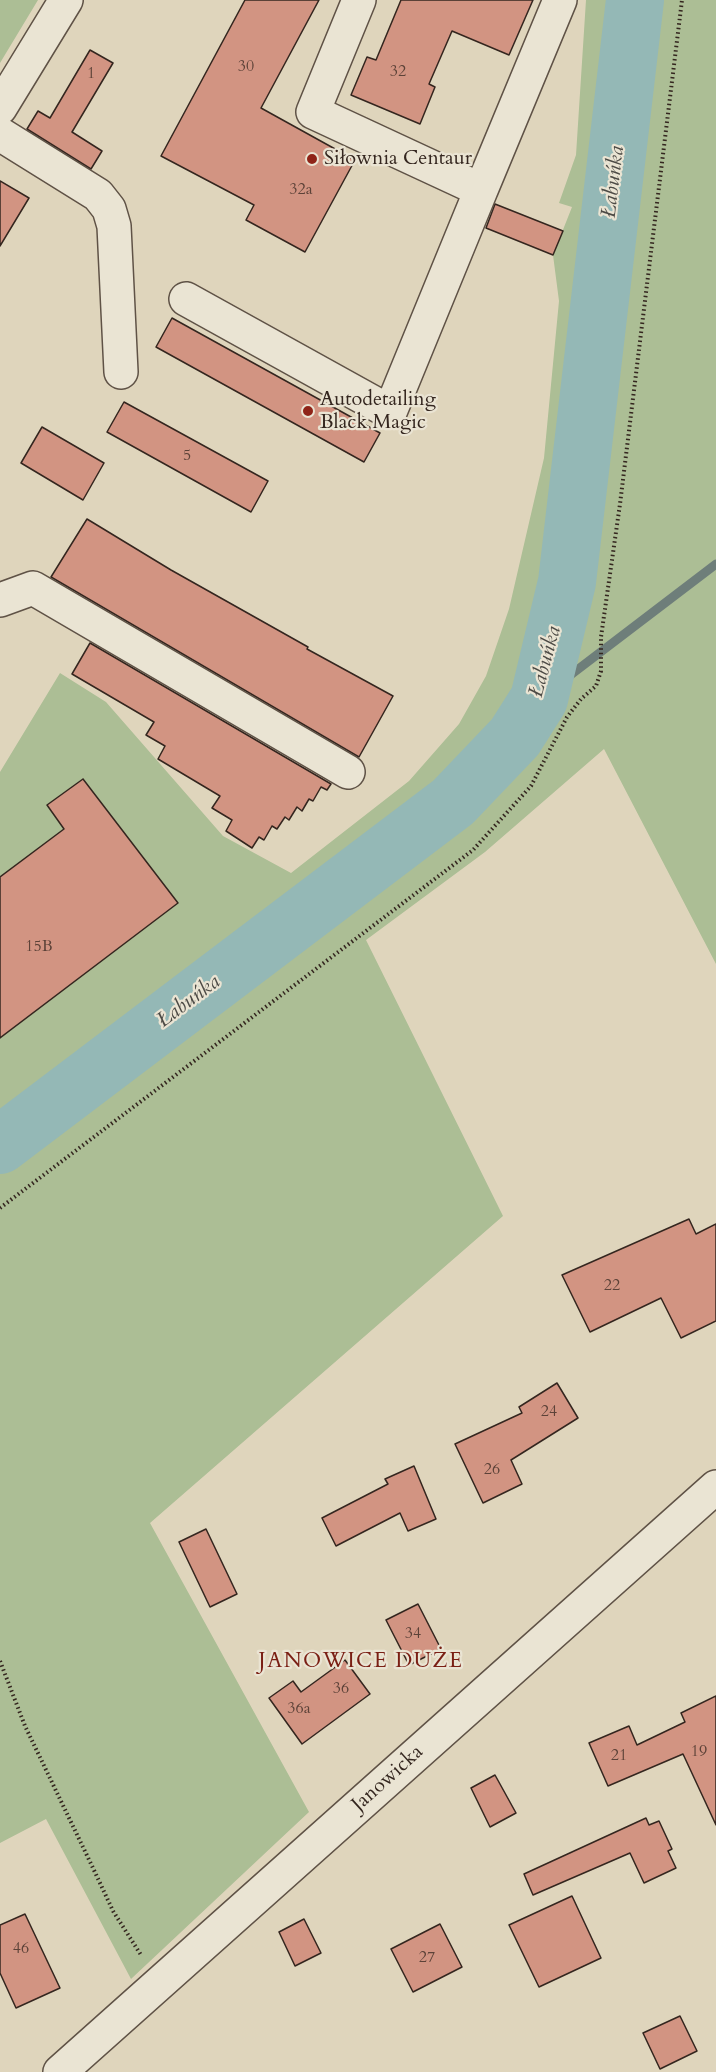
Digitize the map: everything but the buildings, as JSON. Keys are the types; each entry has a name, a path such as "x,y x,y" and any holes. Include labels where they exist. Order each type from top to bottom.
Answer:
{"street":[{"path":"0,108 66,0"},
{"path":"359,0 313,112 481,190"},
{"path":"186,299 390,412 560,0"},
{"path":"0,134 98,195 109,209 114,226 121,372"},
{"path":"0,600 33,588 348,772"},
{"name":"Janowicka","path":"60,2072 716,1487"}],"path":[{"path":"0,1208 472,850 531,786 567,717 596,686 601,671 601,638 620,504 682,0"},
{"path":"0,1661 25,1726 113,1911 159,1983"}],"green space":[{"path":"0,0 38,0 0,63"},
{"path":"586,0 716,0 716,964 604,749 485,852 366,940 503,1216 150,1523 309,1812 131,1979 46,1819 0,1843 0,772 60,673 106,702 223,836 291,873 409,781 459,724 486,676 509,609 544,458 559,301 553,255 572,207 559,203 576,155"}],"waterway":[{"name":"Łabuńka","path":"0,1145 453,802 515,737 539,699 567,582 635,0"},
{"path":"539,699 716,564"}],"place":[{"name":"Siłownia Centaur","path":"312,159"},
{"name":"Autodetailing Black Magic","path":"308,411"}],"district":[{"name":"JANOWICE DUŻE","path":"361,1662"}]}
